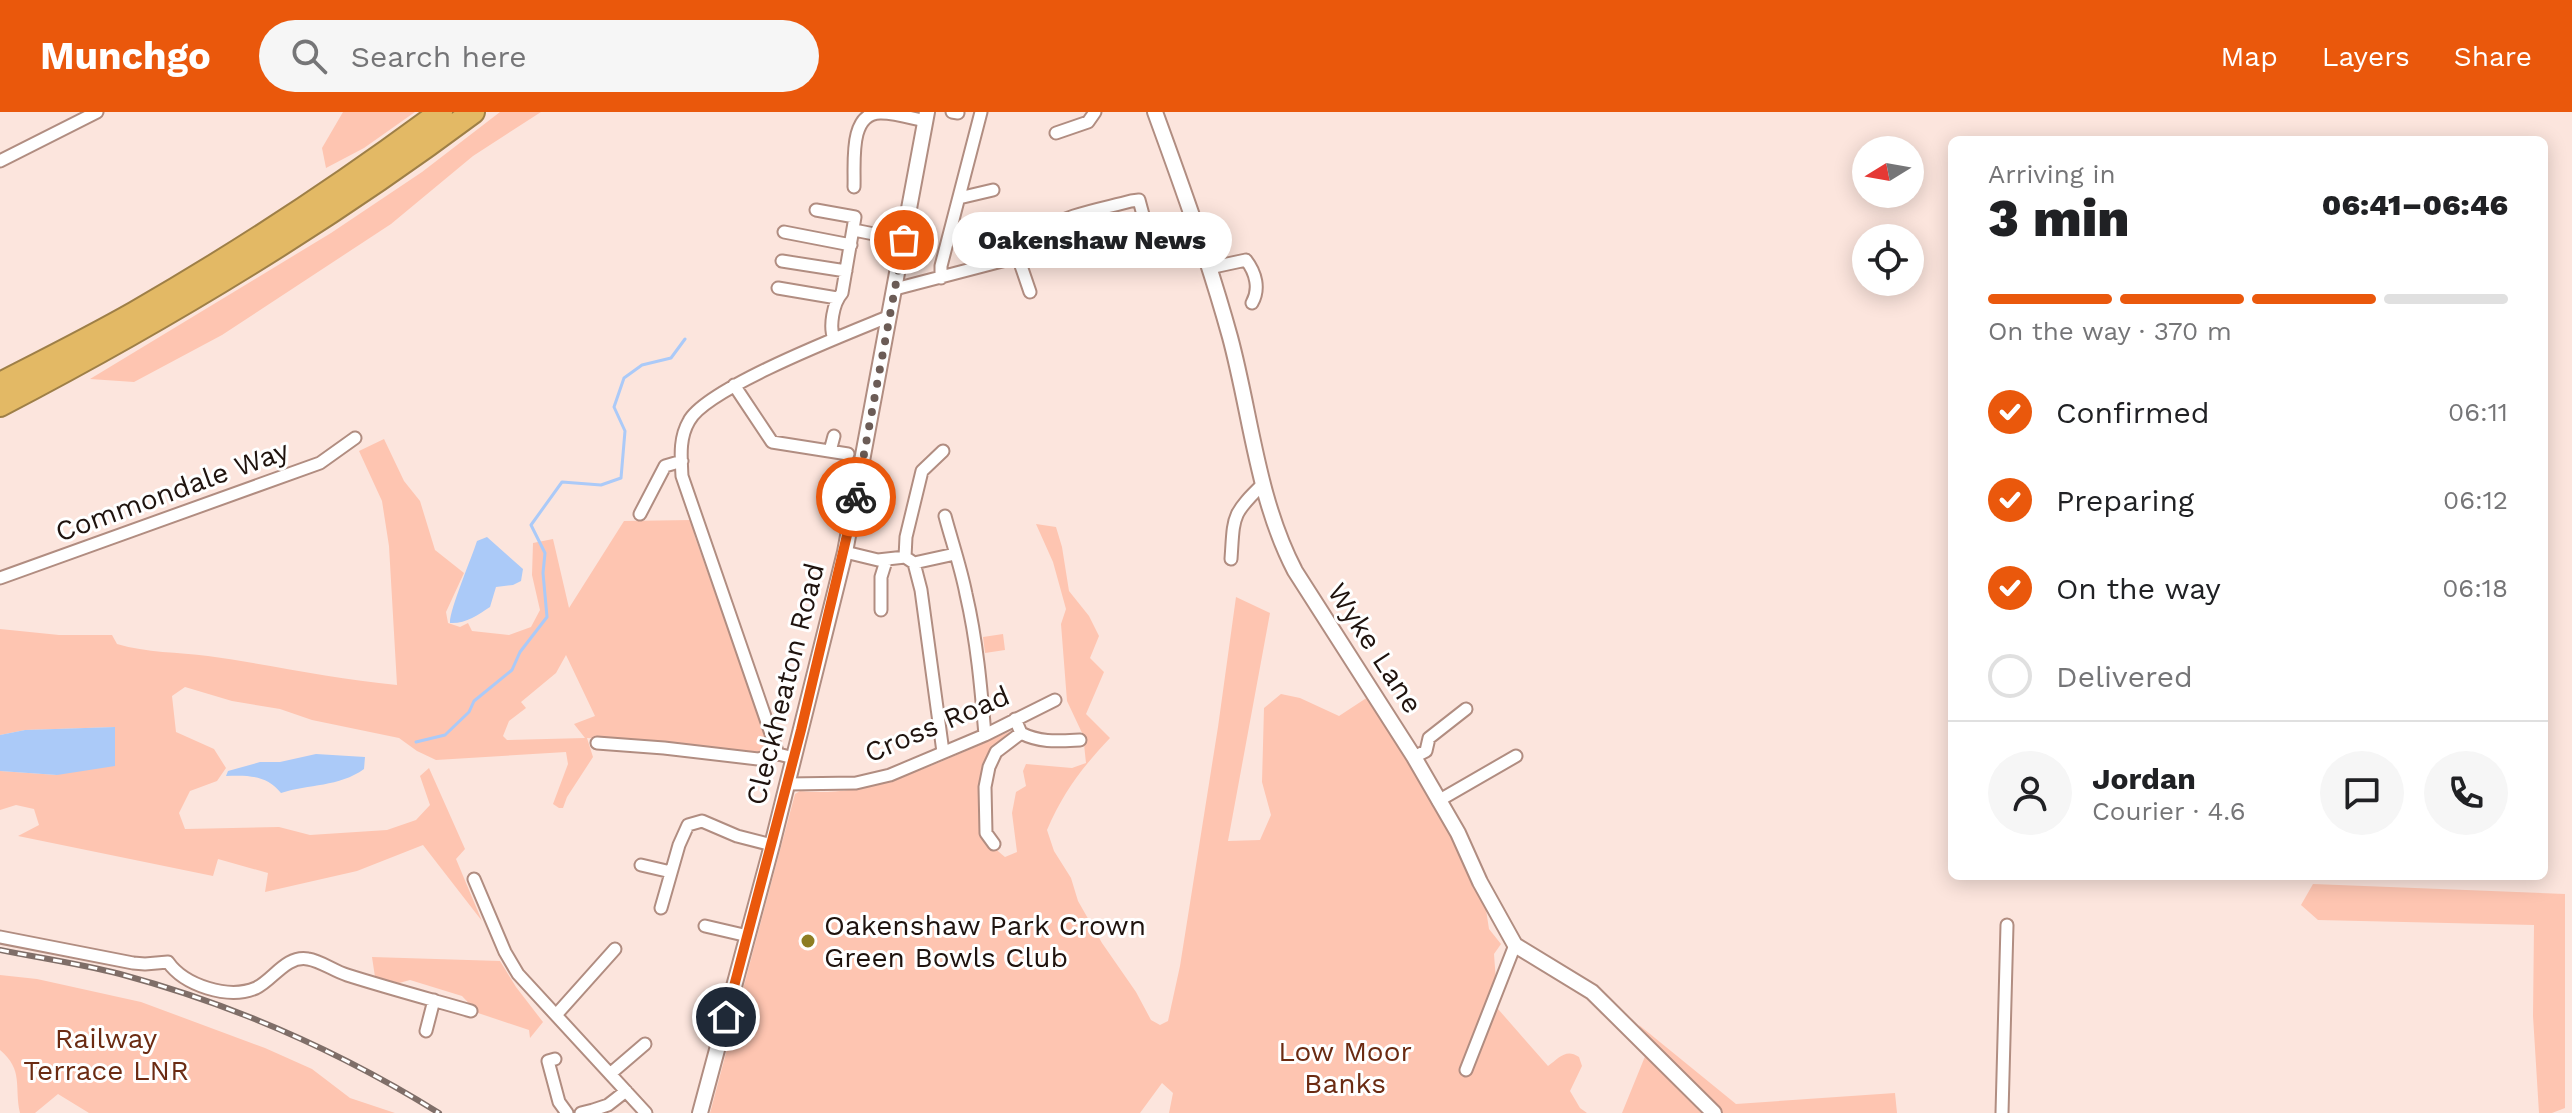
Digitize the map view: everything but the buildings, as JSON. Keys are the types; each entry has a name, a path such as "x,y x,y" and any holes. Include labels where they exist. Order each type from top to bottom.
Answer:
{"highway":[{"path":"0,384 216,265 392,149 441,112"},
{"path":"0,405 229,278 342,206 473,112"},
{"path":"0,375 61,352"}],"street":[{"path":"0,161 97,112"},
{"path":"854,187 857,130 864,118 877,112 926,117"},
{"path":"941,278 941,266 981,112"},
{"path":"1056,133 1088,122 1095,112"},
{"name":"Wyke Lane","path":"1155,112 1230,336 1263,484 1286,554 1295,571 1414,757 1458,833 1480,882 1515,945 1592,992 1714,1113"},
{"name":"Cleckheaton Road","path":"700,1113 788,784 845,552 926,117"},
{"path":"959,198 993,190"},
{"path":"895,289 1006,260 1042,231 1069,218 1139,200 1149,237"},
{"path":"816,210 855,217 842,293 837,298 831,332 834,339"},
{"path":"854,230 904,240"},
{"path":"784,232 851,245"},
{"path":"1017,254 1030,292"},
{"path":"1209,268 1246,260 1254,275 1257,291 1252,303"},
{"path":"782,261 846,271"},
{"path":"778,288 837,298"},
{"path":"778,754 682,476 681,441 689,419 734,385 890,316"},
{"path":"734,385 772,442 848,454"},
{"path":"830,451 834,436"},
{"name":"Commondale Way","path":"0,578 320,463 355,438"},
{"path":"943,451 922,471 906,537 910,560 920,582 943,752"},
{"path":"640,514 665,466 682,461"},
{"path":"1231,559 1233,520 1241,505 1263,484"},
{"path":"945,516 966,593 979,665 985,735"},
{"path":"845,552 886,561 955,554"},
{"path":"881,610 881,577 886,561"},
{"name":"Cross Road","path":"788,784 856,783 890,775 985,735 1055,700"},
{"path":"1414,757 1426,751 1429,738 1466,709"},
{"path":"1015,719 1021,733 1032,739 1080,740"},
{"path":"994,844 986,833 985,820 985,787 989,767 996,752 1021,733"},
{"path":"597,743 758,759 778,754 794,758"},
{"path":"1438,801 1516,756"},
{"path":"661,908 688,825 702,821 737,836 772,845"},
{"path":"641,865 671,872"},
{"path":"474,879 505,952 518,974 646,1113"},
{"path":"2002,1113 2007,925"},
{"path":"705,926 748,936"},
{"path":"0,937 133,963 168,962 183,978 216,990 244,991 256,987 289,963 307,958 334,971 471,1011"},
{"path":"1466,1070 1515,945"},
{"path":"556,1015 615,949"},
{"path":"426,1031 434,1000"},
{"path":"610,1074 645,1044"},
{"path":"555,1059 548,1061 559,1102 567,1113"},
{"path":"590,1112 608,1105 626,1091"}],"green space":[{"path":"343,112 415,112 364,148 326,168 322,148"},
{"path":"500,112 541,112 473,156 391,224 222,335 134,382 90,379 331,233 422,172"},
{"path":"384,439 404,481 420,501 435,550 464,573 446,612 448,623 460,627 468,623 472,631 509,635 531,627 540,610 532,575 533,543 553,539 569,608 624,521 692,520 695,537 770,747 761,753 587,738 593,757 563,808 559,808 553,804 568,764 566,752 436,760 399,738 312,720 280,709 232,701 185,687 172,696 176,732 214,749 226,768 217,781 190,791 179,813 185,829 279,827 310,835 387,830 416,820 430,805 420,776 429,768 465,849 456,859 482,921 423,845 357,871 265,892 268,873 218,859 213,876 18,836 39,825 34,809 16,805 0,810 0,771 57,775 115,727 25,730 0,735 0,629 59,635 112,635 117,644 140,649 208,656 397,685 389,546 382,501 359,451","holes":["566,655 595,716 574,724 585,738 507,740 503,736 509,721 526,708 521,702 556,673"]},
{"name":"Low Moor Banks","path":"1036,524 1056,527 1069,591 1089,616 1099,636 1090,658 1104,672 1086,714 1110,738 1074,781 1047,830 1054,851 1071,878 1078,901 1151,1020 1160,1025 1168,1021 1180,966 1236,597 1270,613 1228,841 1260,840 1271,815 1262,782 1264,708 1281,694 1300,698 1339,716 1368,697 1394,733 1459,846 1485,903 1489,929 1501,944 1494,954 1498,1009 1548,1066 1566,1054 1579,1057 1582,1066 1570,1091 1580,1108 1587,1113 1169,1113 1173,1093 1162,1083 1140,1113 710,1113 795,794 800,791 855,789 882,783 1011,731 988,753 981,771 978,793 983,834 1005,857 1017,852 1012,813 1016,792 1026,786 1023,771 1026,764 1072,768 1086,763 1083,735 1067,701 1061,624 1066,609 1053,562"},
{"path":"1003,634 1005,650 985,653 983,637"},
{"path":"2313,884 2565,894 2565,1108 2552,1113 2539,1113 2533,1016 2534,925 2318,920 2301,905"},
{"path":"372,957 500,961 543,1022 530,1038 529,1030 478,1013 462,996 410,980 399,983 375,977"},
{"name":"Railway Terrace LNR","path":"0,975 37,979 141,1002 265,1048 312,1069 350,1098 395,1113 89,1113 58,1094 35,1113 20,1113 15,1072 8,1057 0,1050"},
{"path":"1599,1012 1609,1016 1653,1051 1639,1025 1736,1104 1895,1093 1897,1113 1622,1113 1646,1054"}],"water":[{"path":"487,537 523,569 521,581 496,587 490,607 466,620 450,623 477,541"},
{"path":"115,727 115,766 57,775 0,771 0,735 25,730"},
{"path":"316,754 365,757 364,769 334,782 281,793 263,779 226,776 228,771 260,762 280,762"}],"waterway":[{"path":"416,742 445,735 469,712 474,701 512,670 520,652 547,617 543,573 545,553 531,525 562,482 601,485 621,478 625,431 614,407 624,378 642,365 671,358 685,339"}],"railway":[{"path":"0,950 120,974 244,1015 325,1050 439,1113"}],"way so far":[{"path":"856,497 904,240"}],"place":[{"name":"Oakenshaw News","path":"904,240"},
{"name":"Oakenshaw Park Crown Green Bowls Club","path":"808,941"}],"route":[{"path":"726,1017 801,730 856,497"}]}
